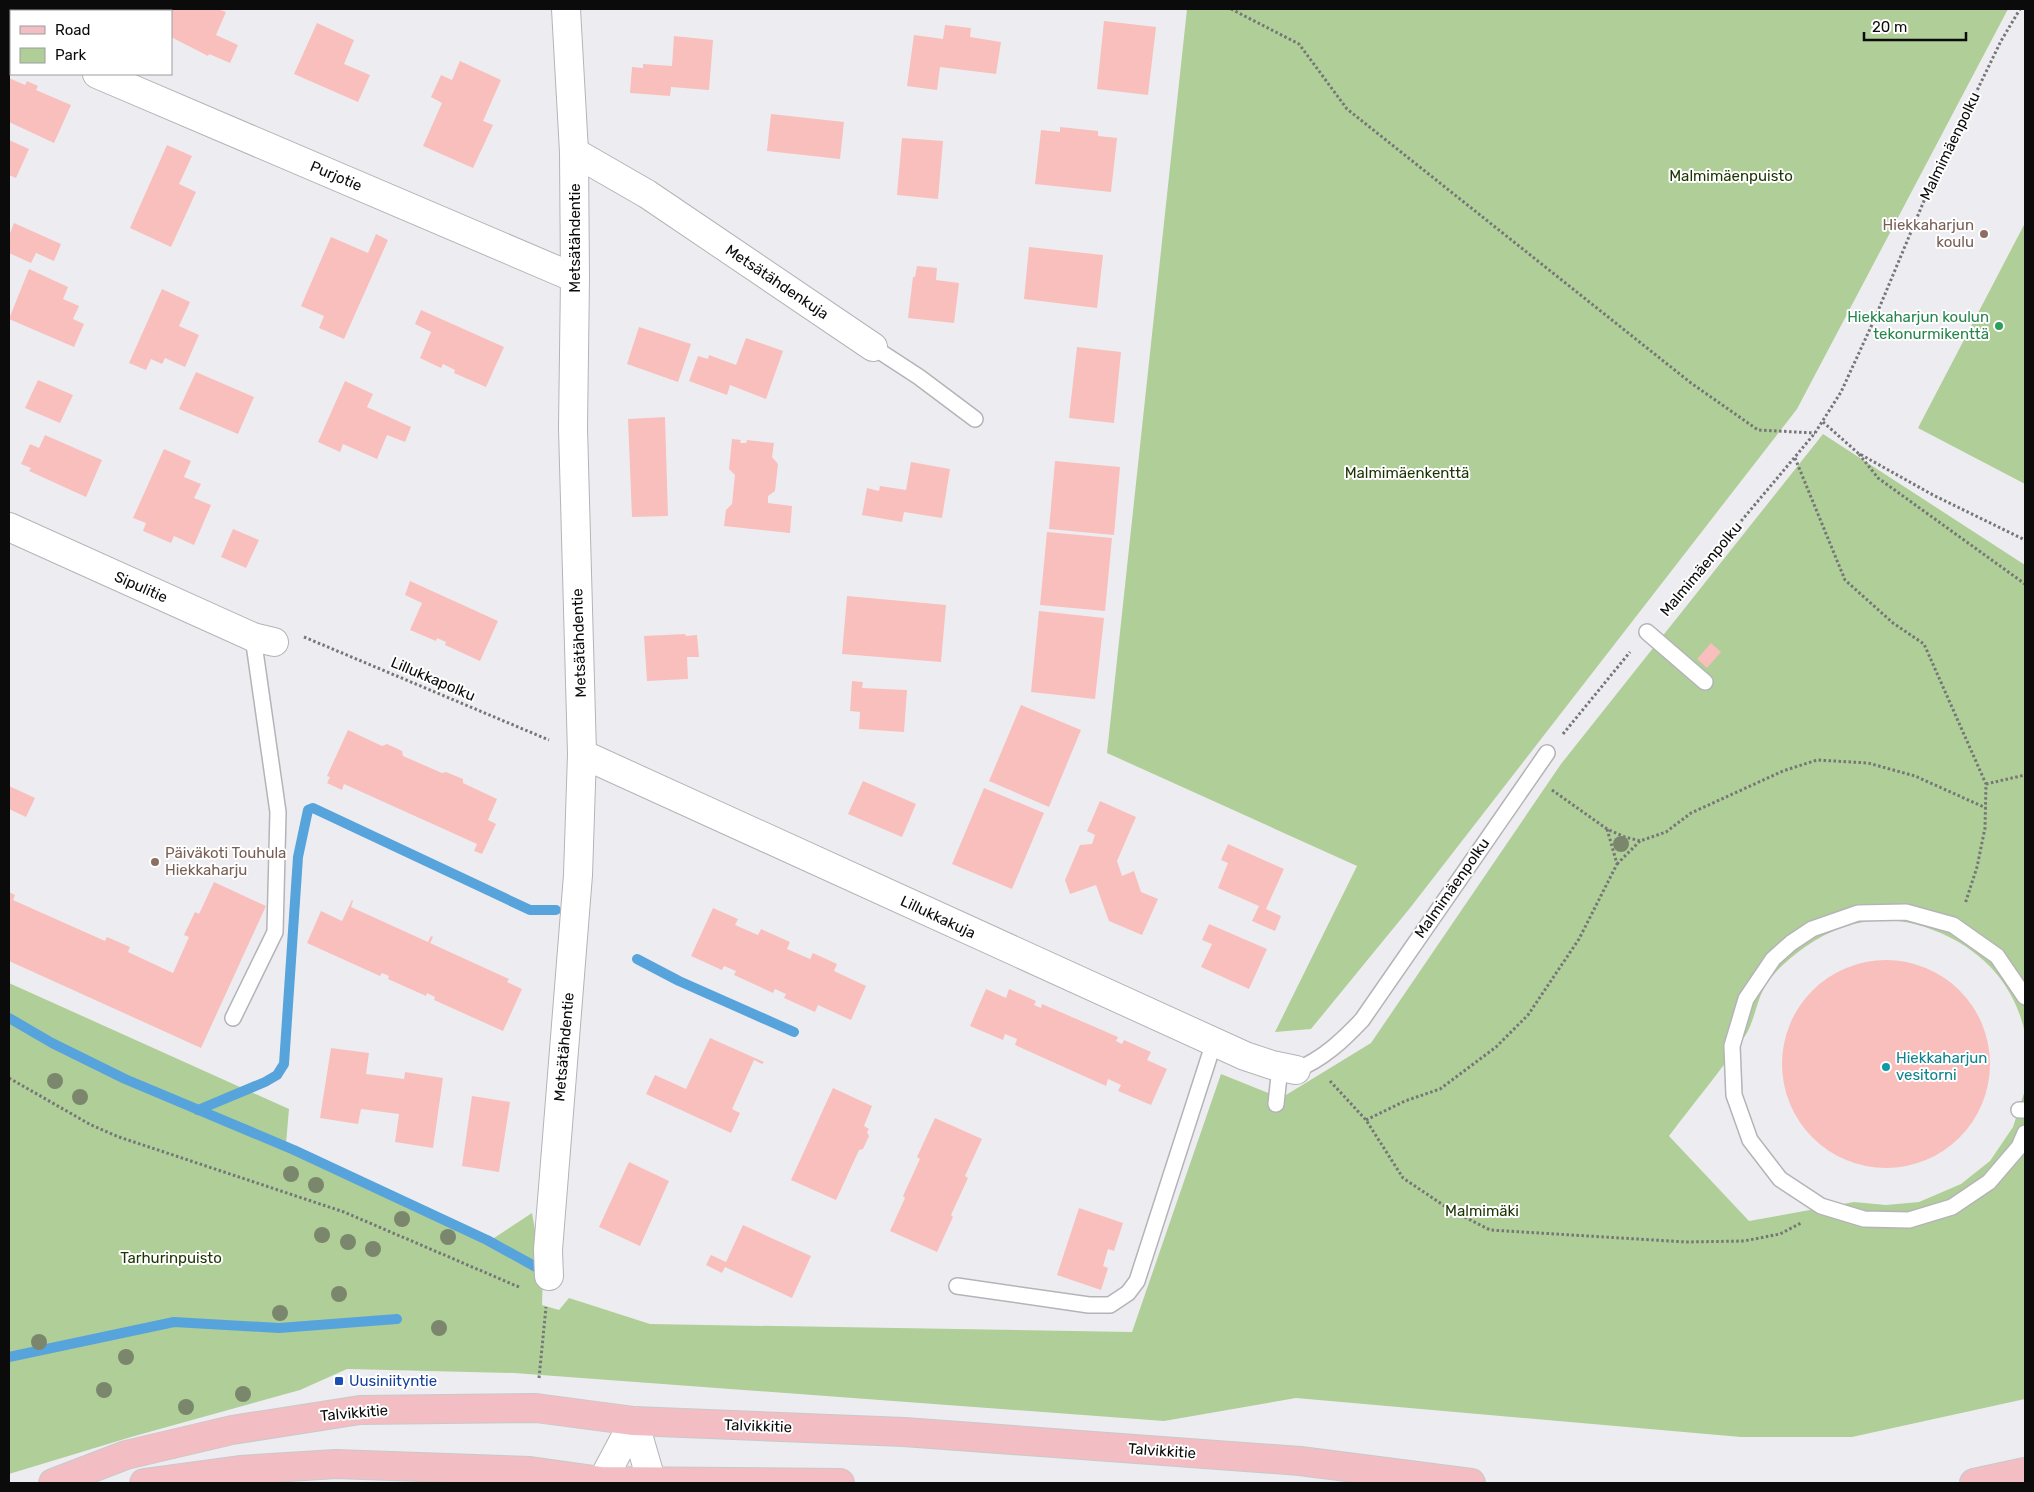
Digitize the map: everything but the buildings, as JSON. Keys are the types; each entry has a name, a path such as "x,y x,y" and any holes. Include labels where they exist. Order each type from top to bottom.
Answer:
{"main road":[{"name":"Talvikkitie","path":"53,1483 126,1455 232,1430 360,1410 536,1408 634,1421 904,1432 1300,1461 1471,1483"},
{"path":"144,1483 240,1470 336,1464 530,1472 601,1482 840,1483"},
{"path":"1974,1483 2025,1472"}],"street":[{"name":"Metsätähdentie","path":"549,1276 548,1250 578,875 582,754 573,428 574,152 566,9"},
{"name":"Purjotie","path":"99,75 575,278"},
{"name":"Metsätähdenkuja","path":"574,152 647,194 873,348"},
{"name":"Sipulitie","path":"9,527 264,639"},
{"name":"Lillukkakuja","path":"582,754 1245,1056 1296,1067"},
{"path":"601,1482 634,1421"},
{"path":"634,1421 652,1483"}],"lane":[{"name":"Metsätähdenkuja","path":"873,348 919,377 975,419"},
{"path":"1647,632 1705,682"},
{"path":"233,1018 275,932 278,812 264,639"},
{"name":"Malmimäenpolku","path":"1296,1067 1341,1043 1362,1020 1547,753"},
{"path":"2025,997 1997,956 1953,925 1906,912 1858,913 1812,929 1791,943 1773,959 1746,999 1732,1046 1734,1095 1750,1140 1780,1179 1821,1206 1864,1219 1909,1220 1952,1207 1990,1182 2019,1148 2025,1133"},
{"path":"957,1286 1089,1305 1110,1306 1128,1293 1137,1281 1214,1042"},
{"path":"1276,1104 1296,1067"}],"path":[{"path":"1231,9 1300,44 1346,109 1691,383 1758,430 1815,432"},
{"name":"Malmimäenpolku","path":"1547,753 1795,458 1823,422 1841,392 1875,318 1926,196 2001,41 2020,9"},
{"path":"1823,422 1858,453 1878,478 2025,584"},
{"path":"1858,453 1933,495 2025,540"},
{"path":"1795,458 1845,580 1893,623 1924,644 1986,784 1985,828 1977,867 1966,902 1953,925"},
{"name":"Lillukkapolku","path":"264,639 299,634 582,754"},
{"path":"1366,1120 1405,1101 1440,1089 1496,1047 1528,1015 1580,939 1616,864 1640,841 1666,832 1691,813 1783,772 1816,760 1868,763 1915,776 1986,808"},
{"path":"1532,775 1607,829 1640,841"},
{"path":"1986,784 2025,775"},
{"path":"1607,829 1616,864"},
{"path":"1296,1067 1366,1120 1403,1178 1449,1209 1490,1230 1686,1242 1744,1241 1786,1231 1804,1221 1821,1206"},
{"path":"9,1078 91,1126 344,1212 520,1287"}],"green space":[{"name":"Malmimäenkenttä","path":"1187,9 2008,9 1797,409 1410,908 1311,1029 1275,1032 1357,866 1107,753"},
{"name":"Hiekkaharjun koulun tekonurmikenttä","path":"2025,223 2025,484 1918,428"},
{"name":"Malmimäki","path":"1823,434 2025,565 2025,1034 2015,1003 1999,976 1976,954 1963,945 1930,929 1894,921 1858,923 1840,928 1822,936 1805,947 1775,973 1763,990 1745,1036 1669,1136 1749,1221 1854,1202 1886,1205 1919,1202 1961,1184 1990,1161 2013,1127 2025,1090 2025,1399 1852,1437 1741,1437 1296,1398 1164,1421 514,1373 347,1369 300,1390 131,1437 9,1474 9,983 289,1109 286,1144 491,1240 532,1213 543,1275 542,1305 559,1310 569,1298 650,1324 1132,1332 1221,1074 1281,1098 1371,1043 1561,764"}],"waterway":[{"path":"198,1110 265,1082 277,1075 284,1064 298,857 308,810 313,808 530,910 556,910"},
{"path":"637,959 679,981 794,1032"},
{"path":"9,1018 52,1043 125,1079 294,1150 487,1240 536,1267"},
{"path":"9,1357 174,1322 279,1328 397,1319"}],"place":[{"name":"Hiekkaharjun koulu","path":"1984,234"},
{"name":"Hiekkaharjun koulun tekonurmikenttä","path":"1999,326"},
{"name":"Päiväkoti Touhula Hiekkaharju","path":"155,862"},
{"name":"Hiekkaharjun vesitorni","path":"1886,1067"},
{"name":"Uusiniityntie","path":"339,1381"}],"park label":[{"name":"Malmimäenpuisto","path":"1731,176"},
{"name":"Tarhurinpuisto","path":"171,1258"}]}
